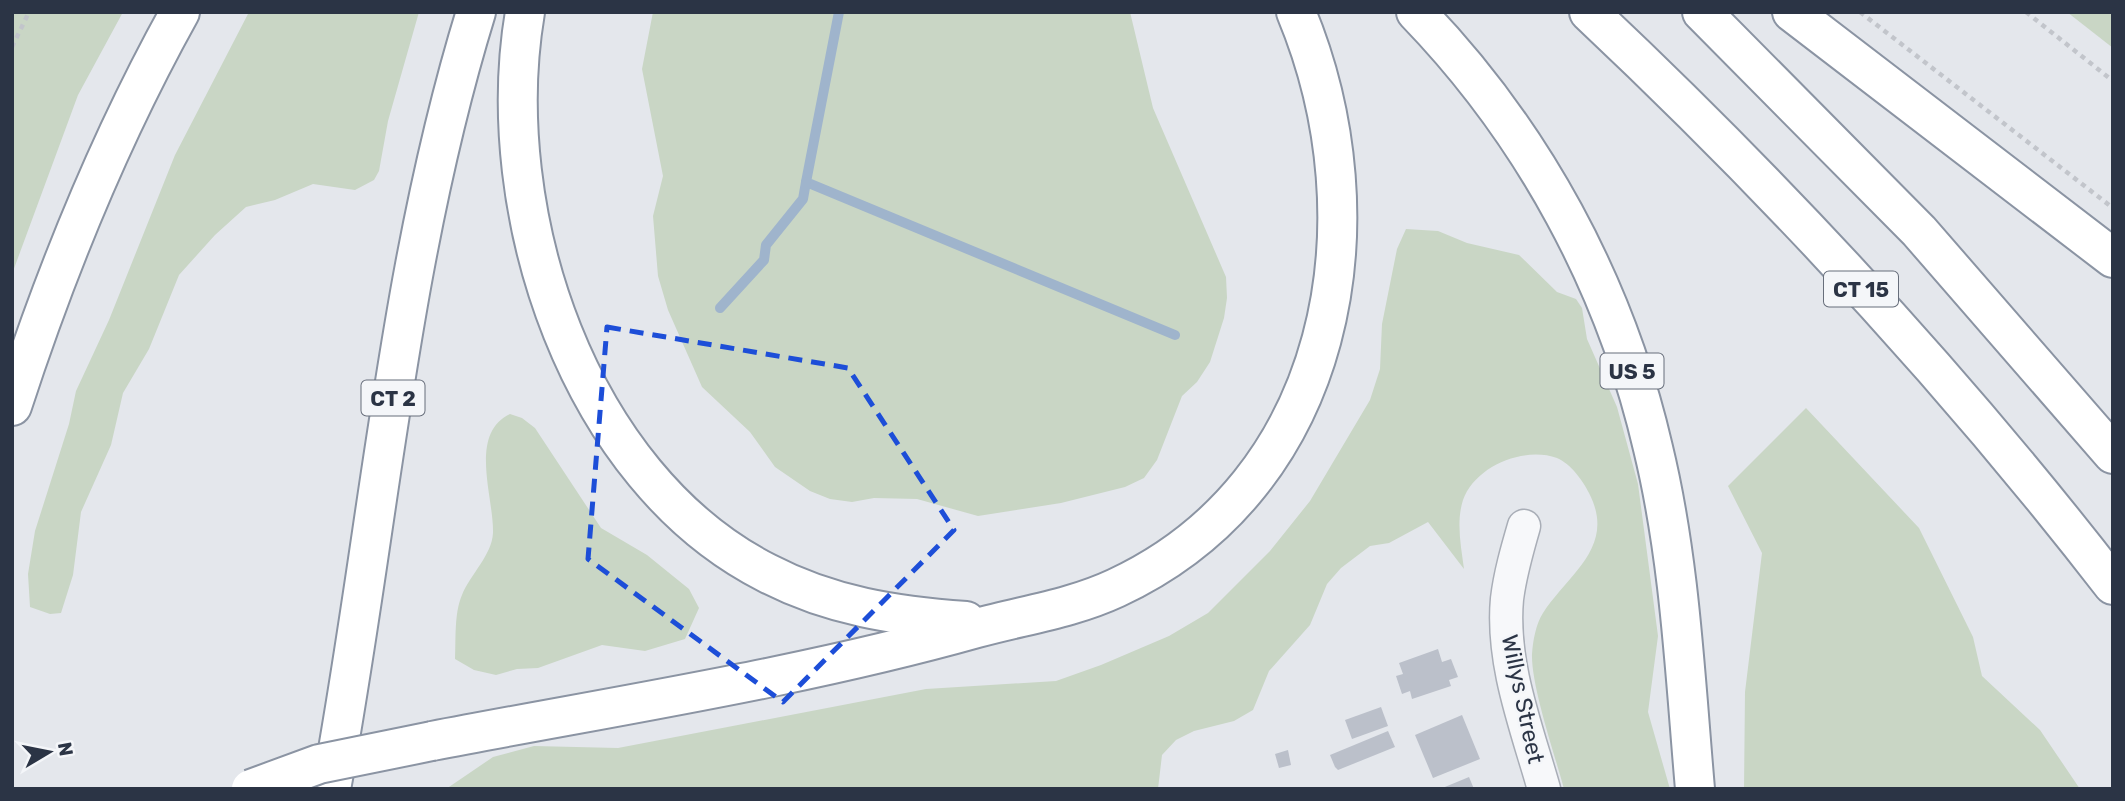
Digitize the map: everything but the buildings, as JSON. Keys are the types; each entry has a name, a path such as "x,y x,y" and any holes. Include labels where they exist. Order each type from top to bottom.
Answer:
{"highway":[{"path":"12,406 73,240 134,102 180,12"},
{"name":"CT 2","path":"331,789 412,279 434,168 476,12"},
{"path":"525,12 519,69 519,134 526,190 542,268 569,347 603,412 638,466 676,507 720,544 787,583 855,607 907,617 993,623"},
{"path":"251,789 320,764 888,653 993,623 1039,615 1093,597 1169,558 1193,539 1240,493 1259,470 1294,416 1324,340 1335,276 1337,240 1334,171 1316,71 1296,12"},
{"name":"US 5","path":"1416,12 1488,97 1536,165 1582,247 1623,344 1654,449 1671,544 1695,789"},
{"name":"CT 15","path":"1589,12 1723,143 1878,307 2024,475 2113,585"},
{"path":"1702,12 1910,222 1993,313 2113,454"},
{"path":"1792,12 2113,258"}],"street":[{"name":"Willys Street","path":"1524,526 1512,566 1507,601 1507,630 1511,664 1544,789"}],"path":[{"path":"12,47 29,12"},
{"path":"1860,12 2113,208"},
{"path":"2026,12 2113,81"}],"highlighted area":[{"path":"607,327 848,368 954,530 783,702 588,559"}],"green space":[{"path":"12,12 123,12 78,95 12,274"},
{"path":"249,12 419,12 388,121 379,171 374,180 355,190 313,184 275,200 246,207 215,235 179,275 149,349 123,393 111,445 81,512 73,575 61,613 50,614 30,607 28,574 35,531 69,424 76,391 109,320 175,155"},
{"path":"653,12 1130,12 1153,108 1226,277 1227,298 1224,318 1210,362 1197,382 1182,396 1157,460 1144,478 1125,487 1061,503 978,516 917,499 874,498 852,502 830,499 810,491 775,467 750,432 702,387 668,310 658,276 653,216 663,176 642,69"},
{"path":"2067,12 2113,12 2113,48"},
{"path":"1406,229 1438,231 1467,243 1519,255 1557,292 1576,299 1582,308 1587,339 1617,407 1638,484 1658,636 1648,712 1670,789 1564,789 1539,702 1532,649 1543,613 1586,559 1597,529 1596,512 1586,488 1567,464 1557,458 1530,455 1516,457 1489,469 1469,488 1463,500 1460,517 1464,569 1428,522 1389,543 1370,546 1341,568 1327,584 1310,625 1269,671 1253,710 1234,721 1194,731 1176,740 1162,755 1158,789 446,789 493,757 534,746 618,748 926,689 1056,681 1169,636 1208,613 1270,551 1310,501 1370,400 1380,369 1382,324 1397,249"},
{"path":"1806,408 1919,528 1973,637 1982,676 2040,730 2080,789 1744,789 1745,692 1762,553 1728,486"},
{"path":"510,414 522,418 535,428 601,528 647,555 689,589 699,608 685,639 645,651 602,645 538,668 517,669 496,675 474,670 455,659 459,602 492,541 486,451 497,423"}],"waterway":[{"path":"839,12 806,182 1175,335"},
{"path":"720,308 764,260 766,245 803,199 806,182"}]}
